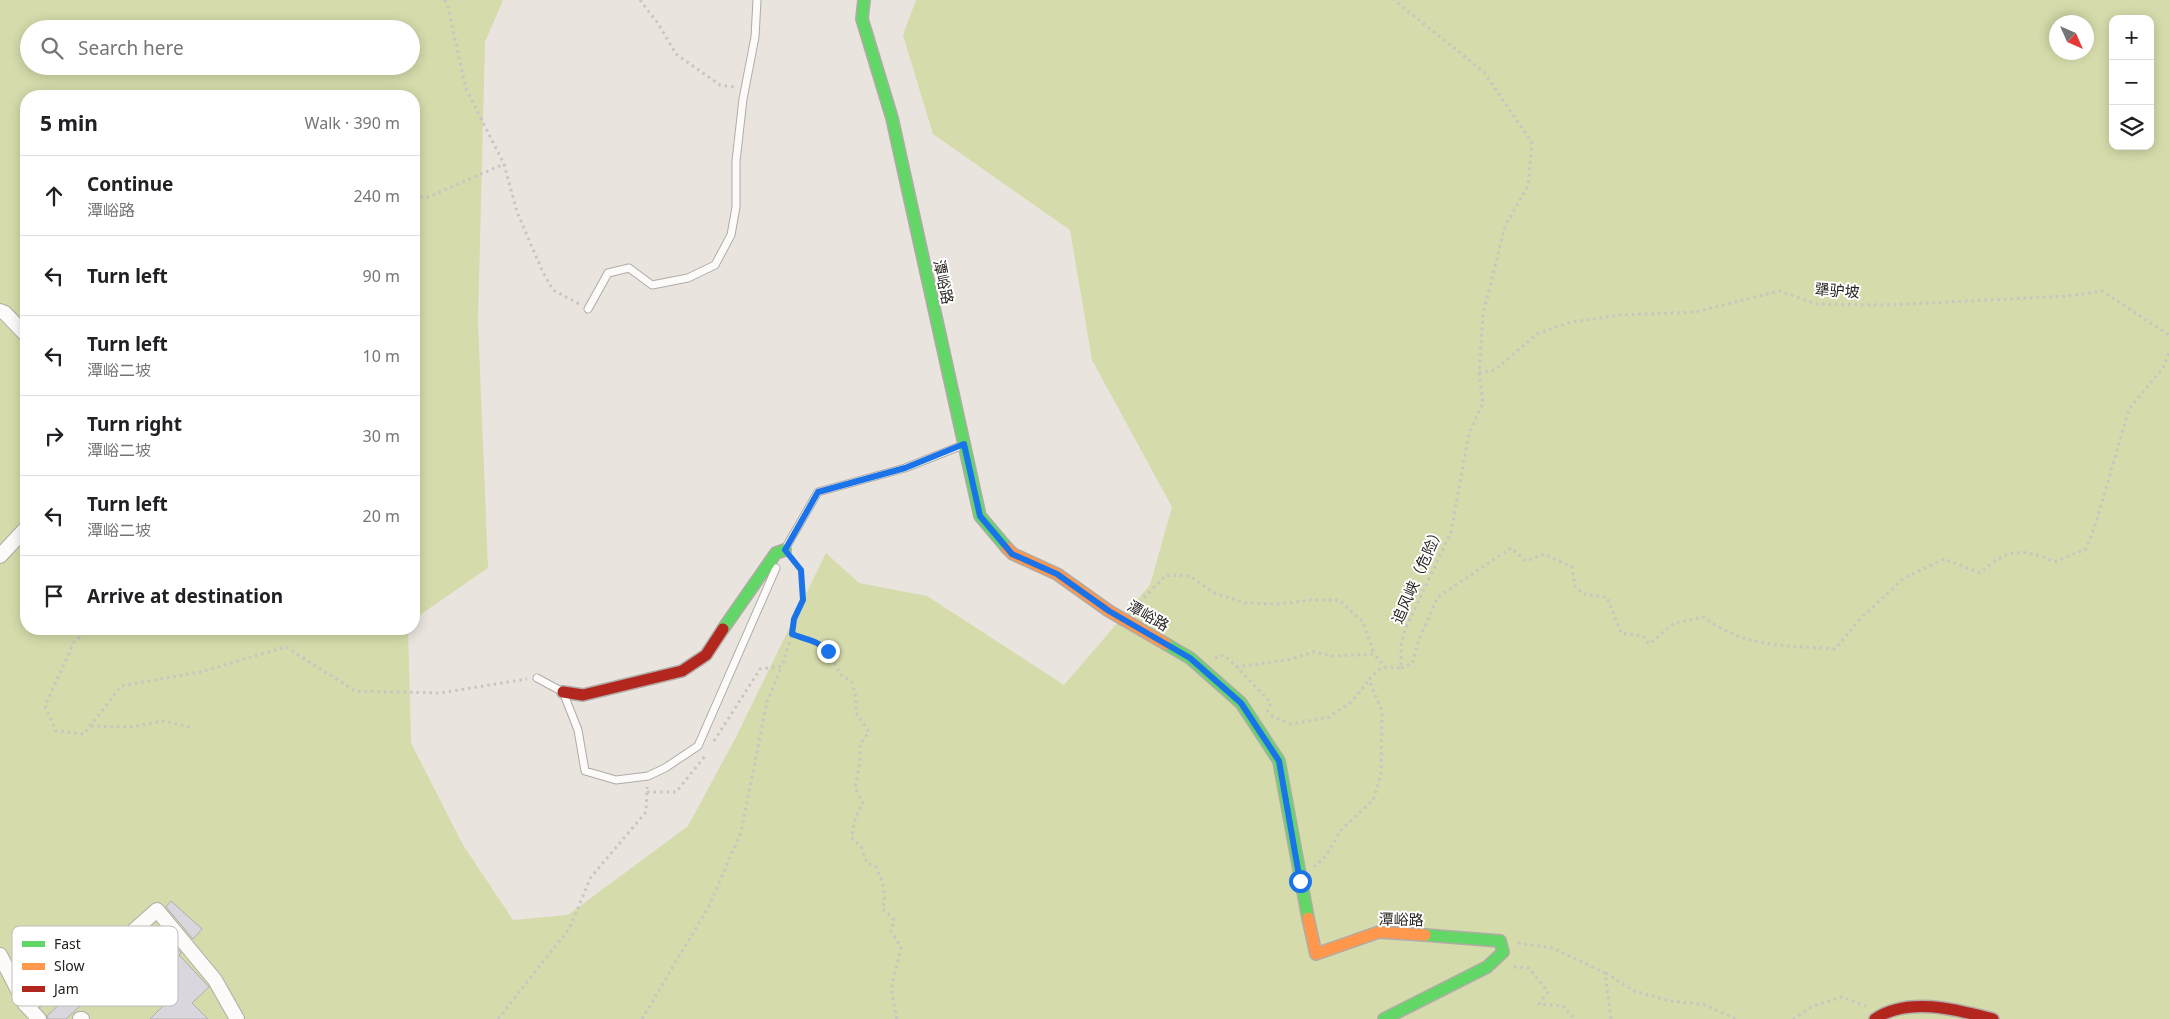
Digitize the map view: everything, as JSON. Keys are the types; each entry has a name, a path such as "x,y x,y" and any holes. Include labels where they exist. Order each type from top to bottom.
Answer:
{"street":[{"name":"潭峪路","path":"864,0 862,19 892,118 980,516 1012,554 1057,574 1124,620 1190,658 1241,703 1279,761 1300,881 1316,954 1379,932 1500,941"},
{"path":"0,311 5,313 20,329"},
{"path":"0,556 20,534"},
{"path":"563,692 583,695 682,671 706,655 776,553 785,550"},
{"path":"139,926 157,910 170,926"},
{"path":"178,935 215,980 237,1019"},
{"path":"1384,1019 1487,967 1503,952 1500,941"},
{"path":"0,955 12,979"},
{"path":"27,1006 40,1019"},
{"path":"1879,1016 1924,1006 1952,1008 1993,1019"}],"lane":[{"path":"588,309 608,273 629,268 652,285 688,278 715,266 732,235 736,207 736,161 745,88 755,37 757,0"},
{"path":"537,678 563,692 578,730 585,771 616,780 648,776 665,768 698,746 785,550 818,492 905,468 964,444"}],"path":[{"path":"445,0 466,89 504,164 517,212 542,270 553,290 588,309"},
{"path":"640,0 659,25 676,54 720,86 745,88"},
{"name":"追风峡（危险）","path":"1394,0 1484,72 1532,143 1528,186 1505,226 1483,314 1479,373 1483,403 1469,433 1451,532 1405,630 1401,646 1401,668"},
{"path":"420,196 426,198 504,164"},
{"name":"犟驴坡","path":"1479,373 1495,370 1537,334 1571,322 1620,315 1695,312 1779,291 1817,304 1887,304 2068,296 2102,291 2169,335"},
{"path":"1374,654 1333,656 1314,652 1287,660 1237,667 1271,703 1266,714 1292,724 1329,717 1350,702 1378,669 1384,667 1401,668 1412,664 1418,639 1438,597 1512,548 1526,561 1544,554 1572,566 1575,586 1583,594 1607,597 1621,632 1643,636 1649,644 1674,623 1704,617 1722,630 1763,644 1835,649 1860,619 1904,578 1944,559 1980,572 1996,559 2017,552 2036,554 2054,562 2086,549 2095,526 2129,409 2163,368 2169,353"},
{"path":"642,1019 709,906 741,832 767,702 782,666 792,634 794,619 803,600 801,570 785,550"},
{"path":"1124,620 1166,574 1190,576 1214,593 1244,603 1279,604 1312,600 1339,600 1363,622 1374,654 1384,667"},
{"path":"792,634 819,642 828,651 841,675 852,682 856,698 856,713 869,732 860,744 860,762 855,788 863,803 856,816 851,837 861,847 866,864 876,866 882,879 886,899 882,908 894,920 891,931 901,947 891,988 896,1019"},
{"path":"83,635 74,642 44,706 56,731 84,734 121,686 200,672 286,647 355,691 440,694 537,678"},
{"path":"647,792 676,792 702,763 734,707 760,669 782,666"},
{"path":"1300,881 1326,856 1346,825 1373,800 1381,775 1382,711 1369,680"},
{"path":"90,726 130,727 164,721 193,728"},
{"path":"498,1019 569,929 591,877 646,812 648,776"},
{"path":"1500,941 1553,948 1605,973 1634,991 1670,1001 1705,1005 1736,1019"},
{"path":"1498,957 1511,966 1529,968 1548,992 1539,1004 1563,1006 1575,1019"},
{"path":"1605,973 1611,1019"},
{"path":"1793,1019 1813,1006 1842,997 1879,1016"}],"green space":[{"path":"0,0 503,0 485,42 478,321 488,568 420,615 420,90 20,90 20,635 408,635 411,743 463,845 513,920 568,915 688,826 735,739 826,553 859,583 927,596 1064,685 1150,585 1172,507 1092,360 1070,230 933,134 903,35 916,0 2169,0 2169,1019 0,1019"}],"building":[{"path":"171,901 202,929 193,939 166,907"},
{"path":"178,949 181,953 179,955 209,987 192,1003 208,1019 150,1019 163,1006 178,1006"},
{"path":"58,1006 80,1006 66,1019 48,1019 47,1016"}],"traffic: fast":[{"path":"864,0 862,19 892,118 980,516 1007,548"},
{"path":"723,629 776,553 785,550"},
{"path":"1166,644 1190,658 1241,703 1279,761 1308,918"},
{"path":"1384,1019 1487,967 1503,952 1500,941 1425,935"}],"traffic: slow":[{"path":"1007,548 1013,554 1057,574 1109,611 1166,644"},
{"path":"1308,918 1316,954 1379,932 1425,935"}],"traffic: jam":[{"path":"563,692 583,695 682,671 706,655 723,629"},
{"path":"1875,1019 1888,1012 1902,1008 1918,1007 1949,1009 1993,1019"}],"route":[{"path":"828,651 819,642 792,634 794,619 803,600 801,570 785,550 818,492 905,468 964,444 980,516 1012,554 1057,574 1109,611 1190,658 1241,703 1279,761 1300,881"}]}
